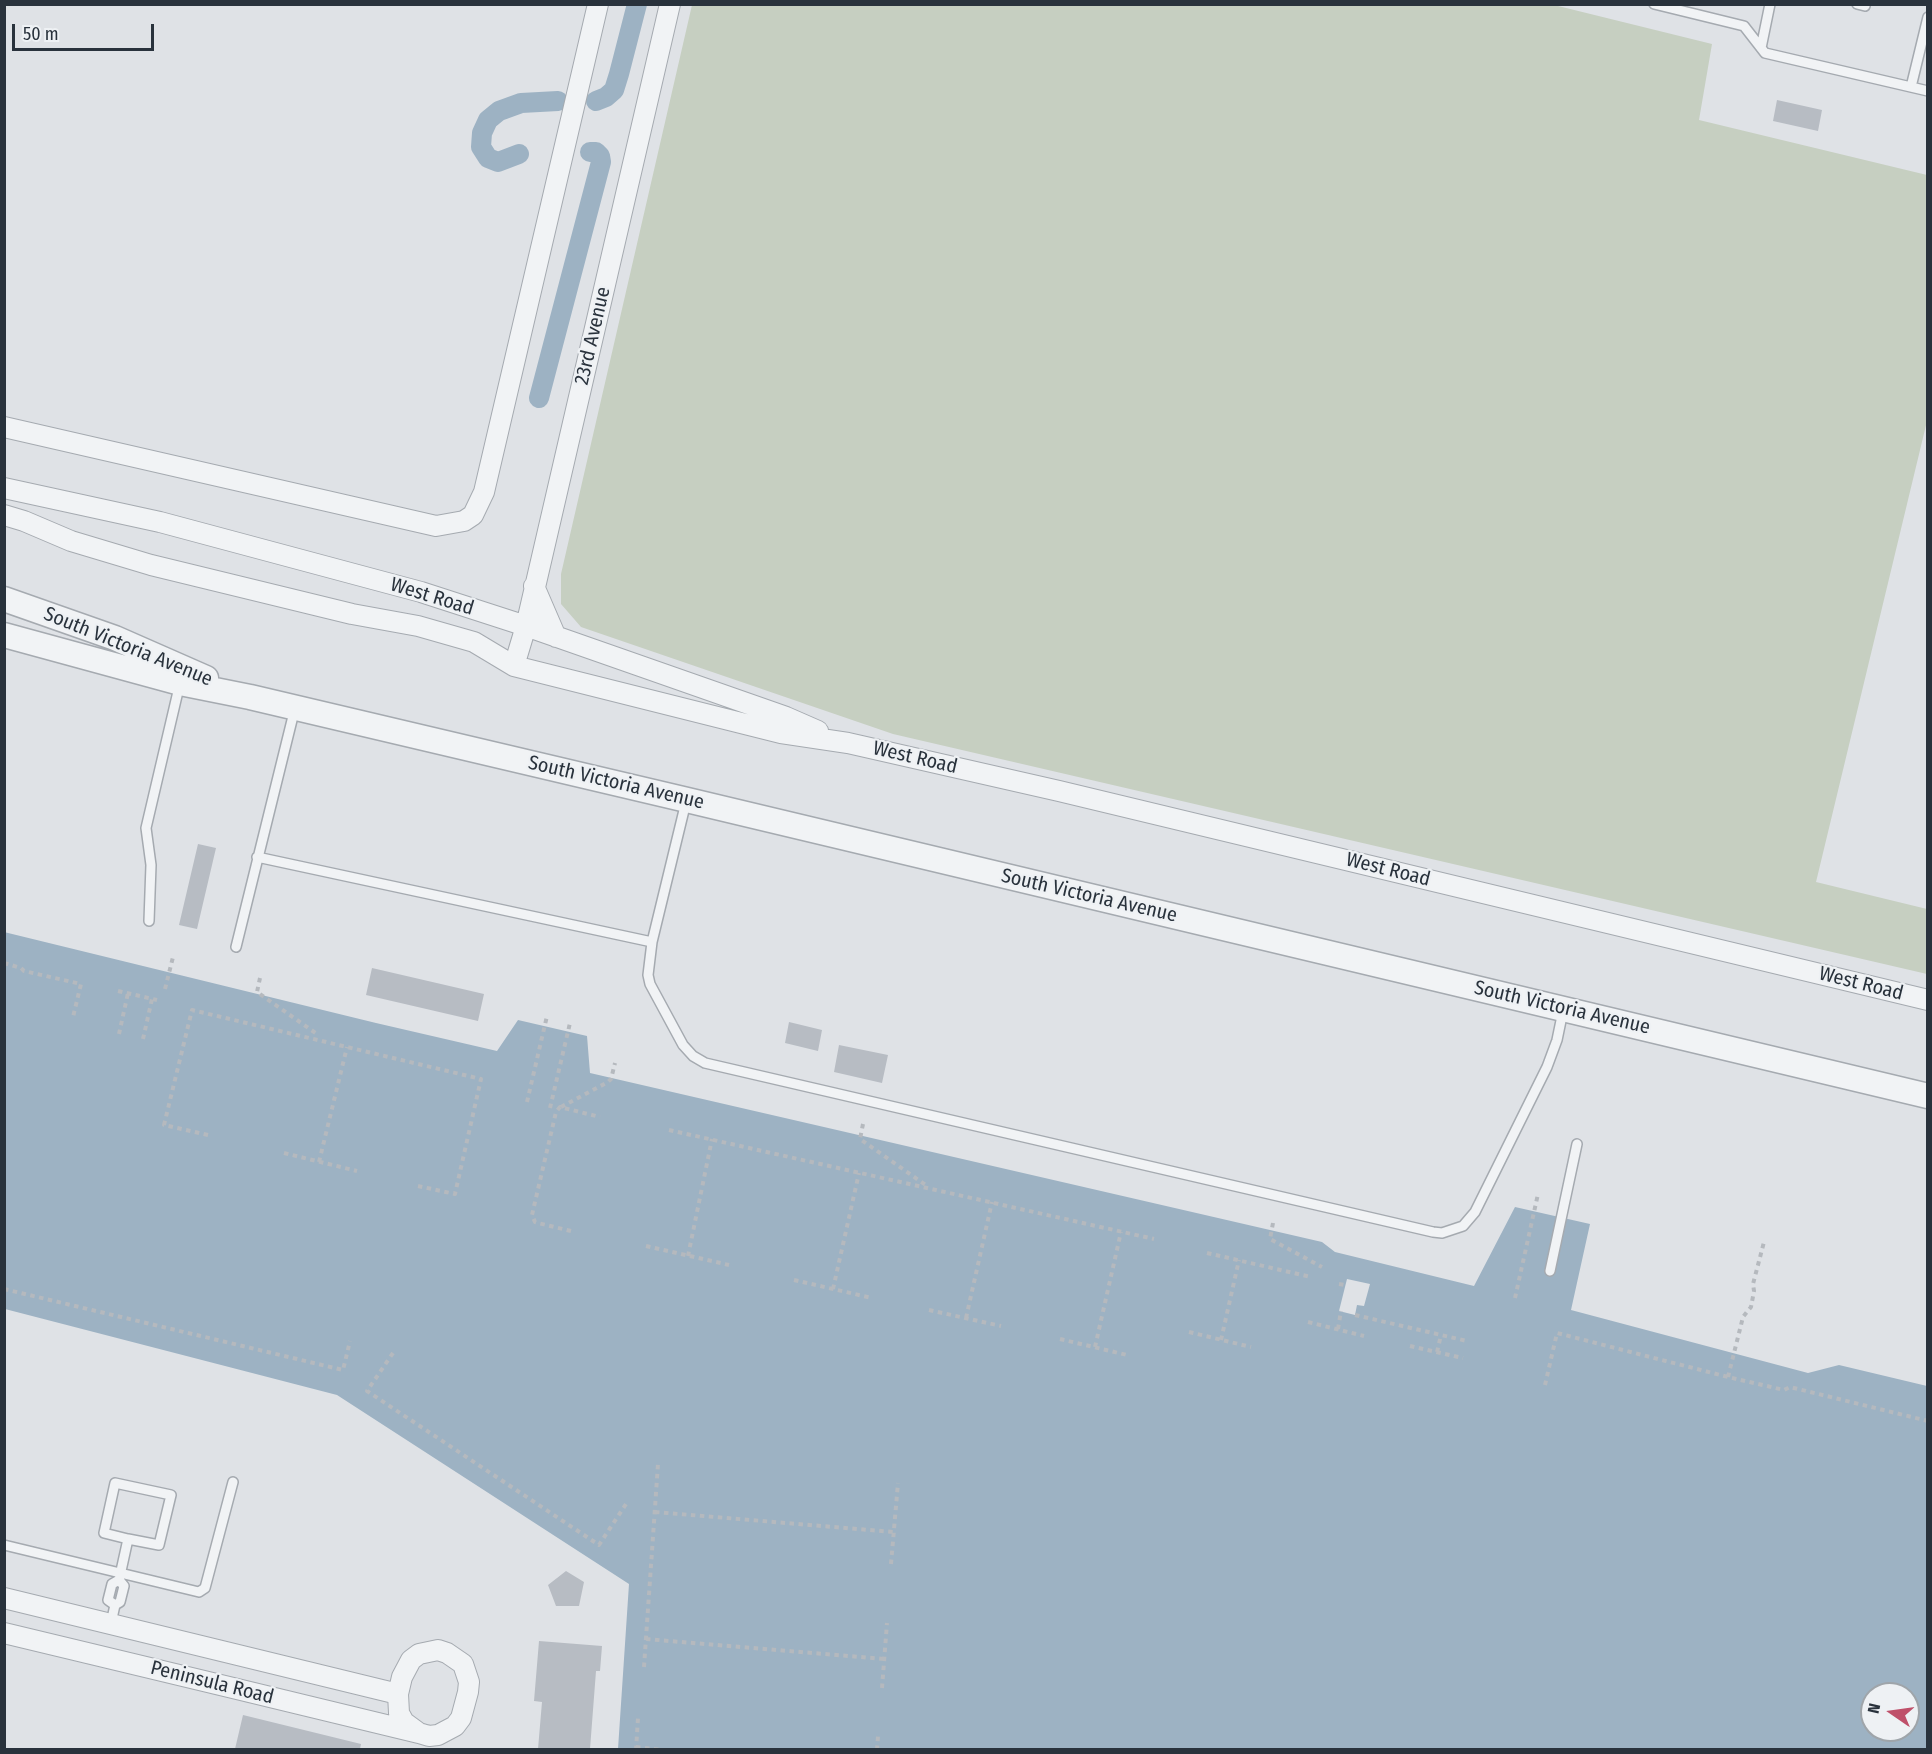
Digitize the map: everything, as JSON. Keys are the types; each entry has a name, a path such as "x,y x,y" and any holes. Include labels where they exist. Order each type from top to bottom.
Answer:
{"street":[{"path":"4,427 436,526 464,521 473,515 484,492 598,4"},
{"name":"23rd Avenue","path":"514,666 526,626 670,4"},
{"name":"West Road","path":"4,488 160,522 422,592 786,717 848,743"},
{"name":"West Road","path":"4,515 24,520 71,541 151,566 352,614 410,623 474,642 514,666 782,733 848,743 1059,791 1928,1000"},
{"path":"534,586 556,637"},
{"name":"South Victoria Avenue","path":"4,599 115,638 250,697"},
{"name":"South Victoria Avenue","path":"4,635 180,683 250,697 687,800 1928,1096"},
{"name":"Peninsula Road","path":"4,1598 113,1614 210,1647 398,1694 406,1668 419,1654 438,1650 456,1657 463,1664 469,1683 461,1718 455,1726 438,1735 419,1733 4,1633"},
{"path":"202,1680 210,1647"},
{"path":"233,1688 241,1655"},
{"path":"398,1694 399,1713 404,1722 419,1733"}],"lane":[{"path":"1654,4 1744,26 1765,53 1928,91"},
{"path":"1761,48 1770,4"},
{"path":"1911,87 1928,17"},
{"path":"149,921 151,864 146,828 180,683"},
{"path":"236,947 295,708"},
{"path":"687,800 648,966 650,984 683,1045 693,1056 705,1063 1437,1233 1446,1233 1459,1228 1470,1220 1475,1212 1547,1067 1557,1040 1563,1009"},
{"path":"257,856 652,942"},
{"path":"1550,1271 1577,1144"},
{"path":"4,1545 120,1576 199,1592 205,1588 232,1482"},
{"path":"115,1483 171,1495 159,1545 128,1539 104,1533 115,1483"},
{"path":"113,1614 120,1602 124,1586 120,1576 128,1539"}],"path":[{"path":"165,989 173,957"},
{"path":"4,963 24,971 81,984 73,1017"},
{"path":"260,978 257,992 316,1034"},
{"path":"118,991 154,1000 143,1039"},
{"path":"119,1034 128,993"},
{"path":"208,1135 164,1125 192,1010 481,1079 455,1194 418,1186"},
{"path":"527,1102 547,1016"},
{"path":"550,1108 570,1023"},
{"path":"319,1162 347,1047"},
{"path":"571,1231 535,1222 532,1215 556,1112 560,1107 608,1082 615,1064"},
{"path":"560,1107 600,1117"},
{"path":"863,1124 860,1139 930,1189"},
{"path":"669,1130 1154,1239"},
{"path":"688,1256 712,1140"},
{"path":"284,1153 357,1171"},
{"path":"833,1289 859,1173"},
{"path":"1515,1298 1538,1194"},
{"path":"966,1318 992,1202"},
{"path":"1274,1222 1270,1239 1322,1267"},
{"path":"1095,1347 1121,1232"},
{"path":"1728,1377 1743,1317 1750,1307 1754,1291 1753,1284 1764,1242"},
{"path":"646,1246 729,1265"},
{"path":"1208,1253 1311,1277"},
{"path":"1221,1340 1239,1260"},
{"path":"794,1280 872,1298"},
{"path":"1339,1284 1346,1285"},
{"path":"4,1289 343,1370 350,1341"},
{"path":"929,1310 1001,1326"},
{"path":"1338,1329 1341,1311"},
{"path":"1354,1314 1467,1341"},
{"path":"1308,1322 1364,1336"},
{"path":"1189,1332 1251,1347"},
{"path":"1545,1385 1557,1333 1728,1377 1784,1390 1790,1387 1928,1421"},
{"path":"1437,1352 1441,1335"},
{"path":"1060,1339 1127,1355"},
{"path":"1410,1346 1463,1358"},
{"path":"393,1353 367,1392 598,1545 626,1504"},
{"path":"644,1667 658,1464"},
{"path":"891,1564 898,1483"},
{"path":"655,1512 894,1532"},
{"path":"882,1688 887,1623"},
{"path":"646,1639 884,1659"},
{"path":"638,1718 636,1748 664,1749"},
{"path":"877,1749 878,1736"}],"green space":[{"path":"692,5 1554,5 1712,44 1699,120 1927,175 1927,421 1816,882 1927,909 1927,974 893,734 581,627 561,604 561,574"}],"water":[{"path":"4,932 497,1051 518,1020 587,1036 590,1073 1322,1242 1335,1252 1474,1286 1515,1207 1590,1224 1571,1310 1808,1373 1839,1365 1927,1386 1927,1749 618,1749 629,1584 337,1395 5,1309"}],"pier":[{"path":"1347,1279 1370,1284 1364,1306 1357,1305 1355,1315 1339,1311"}],"building":[{"path":"1777,100 1822,110 1818,131 1773,121"},
{"path":"198,844 216,848 197,929 179,925"},
{"path":"372,968 484,994 478,1021 366,995"},
{"path":"789,1022 822,1030 818,1051 785,1043"},
{"path":"839,1045 888,1055 882,1083 834,1072"},
{"path":"566,1571 584,1582 579,1606 556,1606 548,1585"},
{"path":"539,1641 602,1646 600,1671 596,1671 590,1749 538,1749 542,1702 534,1701"},
{"path":"243,1715 361,1744 360,1749 235,1749"}],"waterway":[{"path":"596,101 606,97 614,90 637,4"},
{"path":"519,154 498,162 488,158 481,147 482,133 488,120 499,111 521,103 558,101"},
{"path":"539,398 601,162 596,152 590,152"}]}
